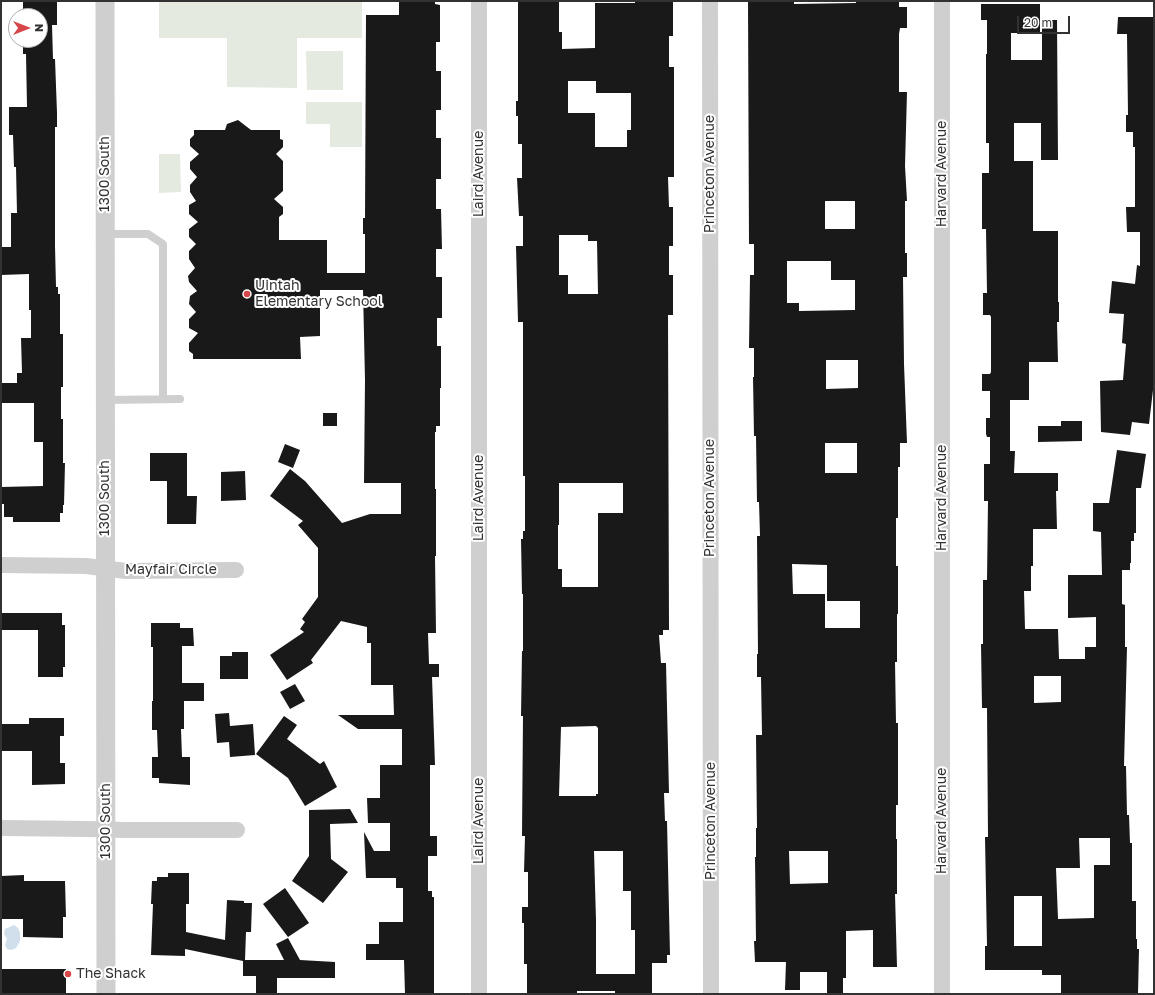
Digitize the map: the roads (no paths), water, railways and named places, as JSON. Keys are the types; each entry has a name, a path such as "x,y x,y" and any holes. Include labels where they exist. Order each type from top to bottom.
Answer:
{"street":[{"name":"1300 South","path":"105,1 106,994"},
{"name":"Laird Avenue","path":"479,1 479,994"},
{"name":"Princeton Avenue","path":"710,1 711,994"},
{"name":"Harvard Avenue","path":"942,1 942,994"},
{"name":"Mayfair Circle","path":"1,565 86,566 126,571 236,570"},
{"path":"1,828 237,830"}],"lane":[{"path":"105,234 148,234 163,244 163,399"},
{"path":"106,400 180,399"}],"water":[{"path":"14,925 18,928 20,933 20,941 16,948 11,950 7,949 5,945 7,939 4,934 5,929"}],"place":[{"name":"Uintah Elementary School","path":"247,294"},
{"name":"The Shack","path":"68,974"}]}
